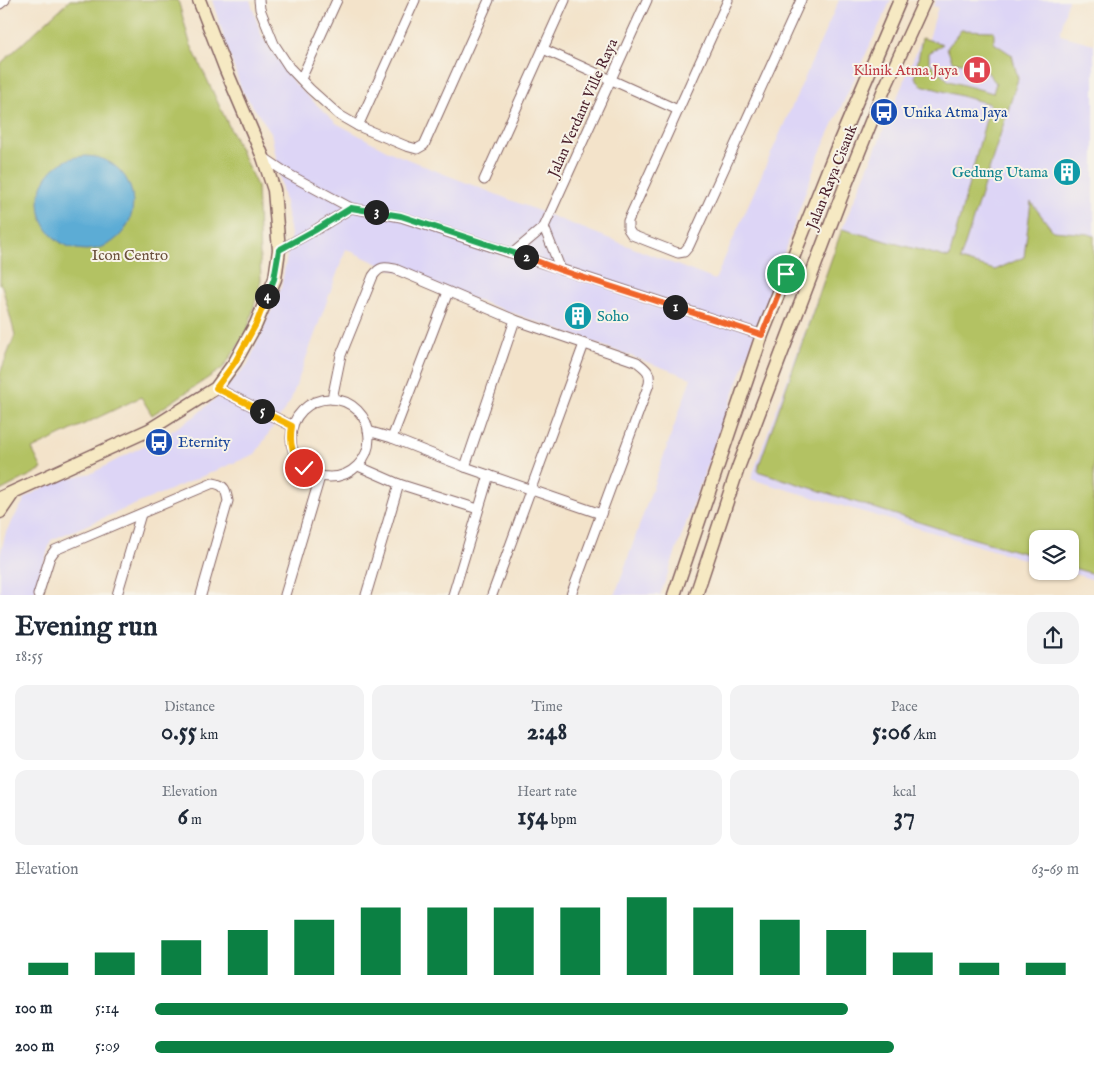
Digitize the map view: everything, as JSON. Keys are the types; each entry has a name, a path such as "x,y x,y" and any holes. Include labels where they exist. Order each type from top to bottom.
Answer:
{"main road":[{"path":"0,498 149,430 216,388 235,362 256,324 274,279 279,250 274,190 263,157 199,0"},
{"name":"Jalan Raya Cisauk","path":"674,595 762,335 832,159 900,0"},
{"name":"Jalan Raya Cisauk","path":"696,595 738,468 846,184 883,92 926,0"},
{"path":"0,512 13,493"}],"street":[{"path":"0,4 5,0"},
{"path":"259,0 260,10 274,44 290,67 339,115 358,126 411,148 418,149 424,144 489,0"},
{"path":"301,79 337,0"},
{"path":"358,126 415,0"},
{"path":"484,180 565,0"},
{"name":"Jalan Verdant Ville Raya","path":"513,253 544,227 648,0"},
{"path":"728,0 628,220 628,228 632,235 678,253 687,250 689,246 801,0"},
{"path":"543,49 678,110"},
{"path":"263,157 288,174 351,208 401,216 560,270 762,335"},
{"path":"279,250 351,208"},
{"path":"544,227 560,270"},
{"path":"332,399 341,355 370,282 377,270 384,267 395,268 515,320 637,362 646,370 650,377 649,384 571,595"},
{"path":"392,438 448,292"},
{"path":"465,467 515,320"},
{"path":"492,595 584,344"},
{"path":"216,388 292,426"},
{"path":"332,399 345,402 356,409 364,419 369,443 365,456 358,466 340,476 330,478 311,474 293,453 290,435 292,426 297,417 308,406 322,400 332,399"},
{"path":"368,431 601,514"},
{"path":"358,466 399,484 478,509"},
{"path":"453,595 489,475"},
{"path":"285,595 320,477"},
{"path":"38,595 50,557 55,550 213,483 220,484 226,491 228,501 201,595"},
{"path":"366,595 399,484"},
{"path":"117,595 141,514"}],"shaded area":[{"path":"212,0 250,0 261,34 294,83 336,123 390,152 715,280 839,0 891,0 818,157 660,595 615,595 691,378 383,266 346,249 290,402 255,454 51,540 34,595 0,595 0,555 6,532 26,497 56,481 92,473 170,432 195,416 224,391 248,364 281,288 291,234 271,132 242,91"},
{"path":"936,0 1068,0 1060,35 1094,44 1094,580 1079,575 1079,530 1029,530 1029,561 751,479 842,229 922,38 929,39 938,7 933,6"}],"green space":[{"name":"Icon Centro","path":"70,0 178,0 190,43 257,186 261,281 247,332 223,368 152,415 141,397 32,449 42,469 0,491 0,373 15,335 0,284 0,64"},
{"path":"961,30 994,31 994,43 1012,55 1018,79 960,260 995,270 1024,257 1031,202 1053,231 1094,236 1094,574 1079,570 1079,530 1029,530 1029,555 757,471 842,229 949,258 990,104 921,85 915,77 922,38 943,44 929,53 929,62 949,81 993,93 996,83 984,68 952,61 947,48"}],"water":[{"path":"86,156 104,159 119,170 130,185 133,203 130,221 119,236 104,247 86,250 68,247 53,236 42,221 39,203 42,185 53,170 68,159"}],"place":[{"name":"Klinik Atma Jaya","path":"977,70"},
{"name":"Unika Atma Jaya","path":"884,112"},
{"name":"Gedung Utama","path":"1067,172"},
{"name":"Soho","path":"578,316"},
{"name":"Eternity","path":"159,442"}],"route":[{"path":"304,468 293,453 290,435 292,426 216,388 235,362 256,324 274,279 279,250 351,208 401,216 560,270 762,335 786,274"}]}
